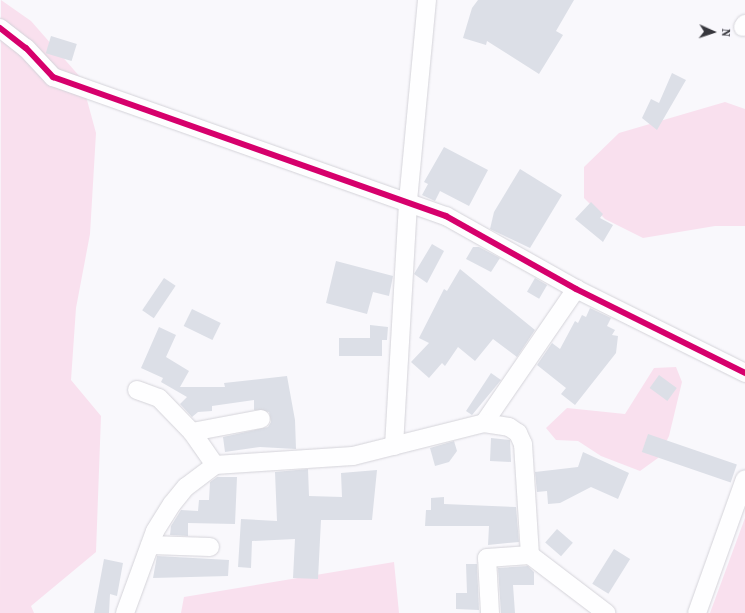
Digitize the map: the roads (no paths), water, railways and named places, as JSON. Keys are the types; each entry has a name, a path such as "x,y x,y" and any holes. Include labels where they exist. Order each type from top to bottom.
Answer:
{"street":[{"path":"394,446 408,201 427,0"},
{"path":"0,28 26,48 53,77 408,201 446,216 576,289 745,373"},
{"path":"484,423 576,289"},
{"path":"137,390 159,398 192,432 215,465"},
{"path":"192,432 261,419"},
{"path":"125,613 150,545 172,504 186,487 215,465 353,456 484,423 510,427 518,433 523,444 530,555"},
{"path":"697,613 745,479"},
{"path":"150,545 210,547"},
{"path":"490,613 487,558 530,555 606,613"}]}
